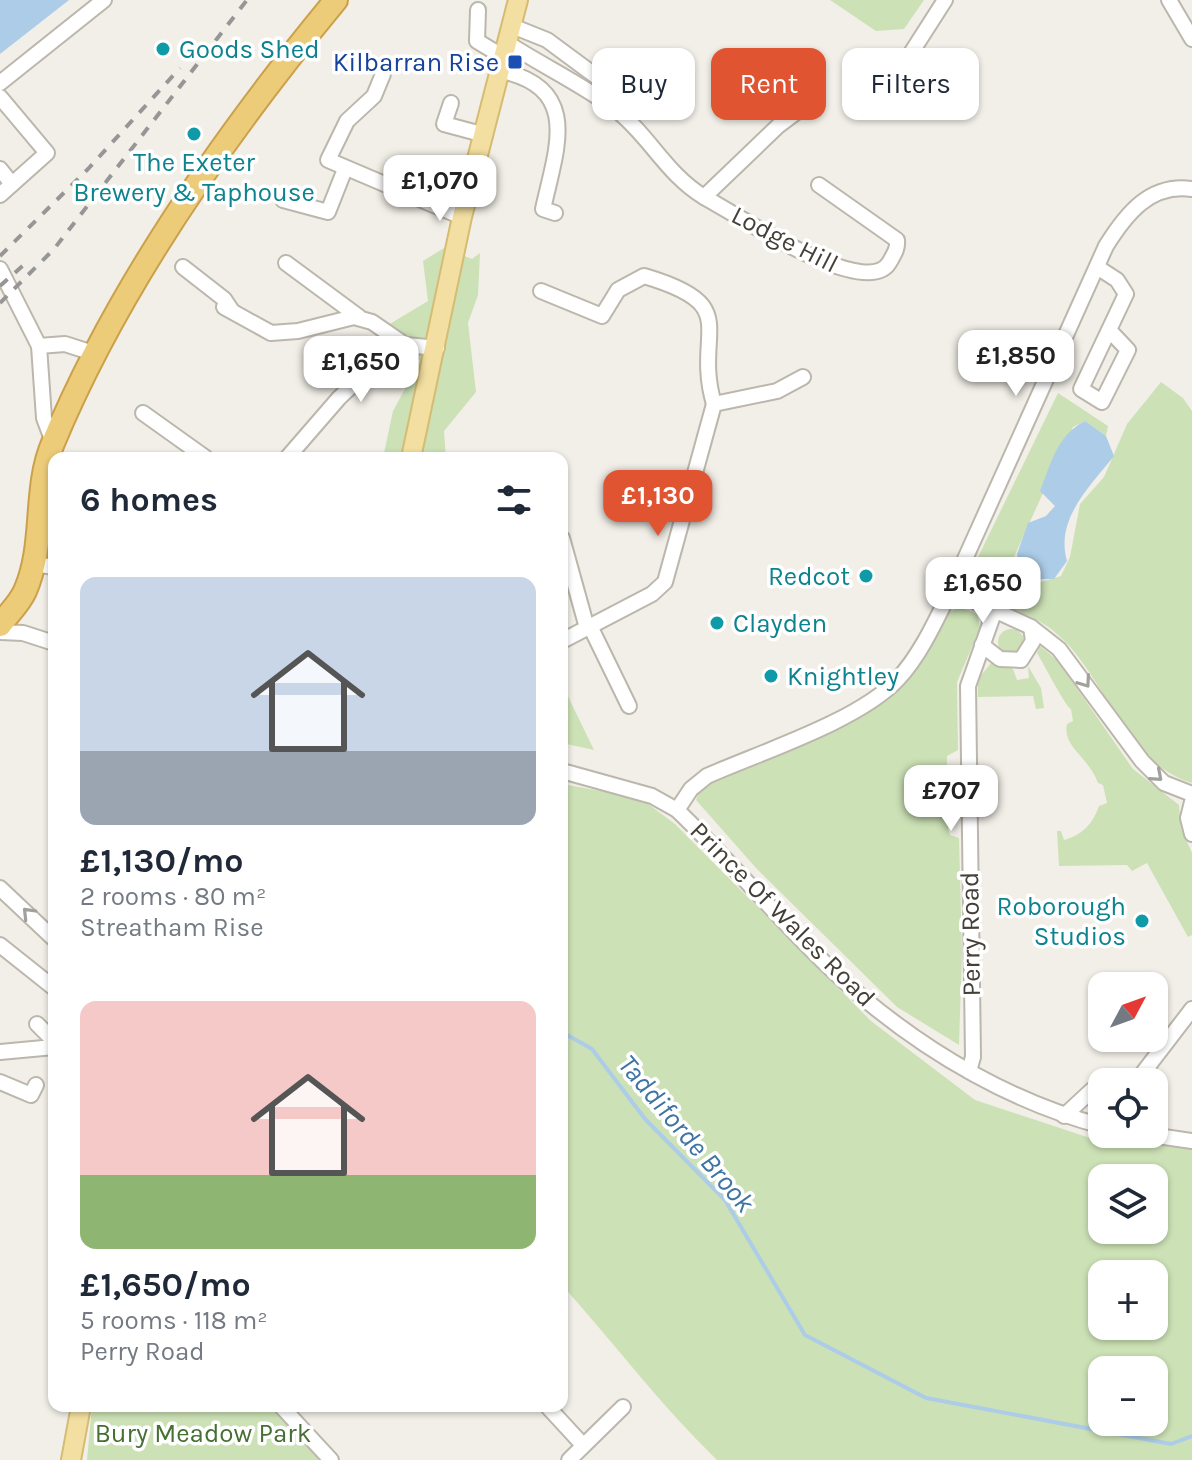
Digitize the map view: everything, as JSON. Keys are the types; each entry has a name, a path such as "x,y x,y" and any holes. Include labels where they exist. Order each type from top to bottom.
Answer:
{"highway":[{"path":"50,451 120,303 146,259 258,98 336,0"},
{"path":"0,625 44,565 48,489"}],"main road":[{"path":"412,452 437,348 462,217 518,0"},
{"path":"71,1460 80,1412"}],"street":[{"path":"0,83 104,0"},
{"path":"914,48 945,0"},
{"path":"1169,0 1192,39"},
{"path":"478,10 477,41 507,50 547,40 592,73"},
{"path":"507,50 527,76 541,86 557,114 557,143 545,210"},
{"name":"Lodge Hill","path":"507,50 614,108 636,128 655,155 684,185 704,197 840,270 879,273 897,248 897,240 819,185"},
{"path":"323,175 347,121 374,96 383,74"},
{"path":"0,97 47,153 0,195"},
{"path":"451,103 444,124 485,135"},
{"name":"Lodge Hill","path":"704,197 786,120"},
{"path":"328,160 462,217"},
{"path":"0,169 12,184"},
{"path":"283,200 328,212 345,169"},
{"path":"677,810 691,789 707,776 854,713 898,678 926,640 951,590 1118,226 1146,197 1182,188 1192,189"},
{"path":"286,263 359,317 401,342 437,348"},
{"path":"183,267 224,299 228,309 276,334 359,317"},
{"path":"1097,267 1125,289 1110,331"},
{"path":"0,269 39,346 44,418 50,451"},
{"path":"541,291 602,316 618,290 644,276 668,283 702,302 708,309 710,320 707,376 714,404 665,582 652,594 568,638"},
{"path":"292,452 339,398 401,342"},
{"path":"39,346 65,344 96,354"},
{"path":"714,404 777,391 803,377"},
{"path":"143,413 198,452"},
{"path":"568,559 588,627 629,706"},
{"path":"951,590 1031,627 1059,649 1152,773 1164,783 1192,794"},
{"name":"Perry Road","path":"969,1071 973,1057 968,686 995,610"},
{"path":"982,645 1000,659 1021,660 1033,641 1031,627"},
{"path":"0,632 23,633 48,641"},
{"name":"Prince Of Wales Road","path":"568,773 652,796 677,810 861,996 969,1071 1064,1116 1088,1122"},
{"path":"1192,802 1188,818 1192,834"},
{"path":"0,888 48,933"},
{"path":"0,945 48,983"},
{"path":"1147,1068 1192,1009"},
{"path":"37,1024 48,1037"},
{"path":"0,1052 48,1045"},
{"path":"0,1082 31,1095 36,1085"},
{"path":"1064,1116 1088,1094"},
{"path":"1168,1137 1192,1141"},
{"path":"569,1460 623,1407"},
{"path":"287,1412 331,1460"},
{"path":"553,1412 582,1444"}],"green space":[{"path":"830,0 924,0 904,29 876,31"},
{"path":"444,248 472,259 480,253 478,295 468,323 476,392 444,431 446,452 384,452 393,411 420,361 388,325 428,301 423,261"},
{"path":"1161,382 1183,398 1192,411 1192,783 1168,772 1149,757 1117,717 1089,672 1057,634 1024,614 962,590 1058,393 1108,426 1106,436 1085,421 1073,427 1009,568 1038,583 1061,576 1070,557 1080,504 1104,477 1127,424"},
{"path":"960,607 977,614 980,628 957,682 958,750 947,756 947,766 956,769 957,820 948,828 950,835 959,838 962,953 959,1045 897,1007 756,868 696,800 702,783 714,776 817,738 867,713 906,679 935,628 950,612"},
{"path":"1011,629 1020,633 1024,642 1020,651 1011,655 1002,651 998,642 1002,633"},
{"path":"1040,646 1058,661 1133,769 1179,805 1181,828 1192,853 1192,935 1188,937 1147,863 1132,871 1127,865 1059,866 1057,831 1061,831 1064,840 1077,835 1094,818 1099,806 1107,803 1103,785 1098,783 1068,739 1067,724 1073,721 1071,709 1037,653"},
{"path":"992,662 1013,669 1017,680 1029,678 1028,666 1041,688 1044,708 1036,709 1033,696 978,697 978,679"},
{"path":"568,696 594,750 568,744"},
{"path":"568,785 640,798 675,824 871,1021 975,1100 1088,1137 1088,1148 1192,1148 1192,1460 717,1460 568,1292"},
{"name":"Bury Meadow Park","path":"91,1412 277,1412 319,1460 87,1460"}],"water":[{"path":"0,0 69,0 0,54"},
{"path":"1085,421 1106,436 1114,456 1085,492 1070,518 1065,546 1067,561 1054,579 1037,579 1020,571 1017,554 1028,523 1046,516 1055,506 1040,491 1056,451 1068,434"}],"waterway":[{"name":"Taddiforde Brook","path":"568,1035 592,1049 645,1119 725,1200 805,1335 926,1398 1171,1444 1192,1436"}],"railway":[{"path":"0,303 54,249 247,0"},
{"path":"0,256 88,169 180,68"},
{"path":"0,286 27,262"}],"place":[{"name":"Goods Shed","path":"163,49"},
{"name":"Kilbarran Rise","path":"515,62"},
{"name":"The Exeter Brewery & Taphouse","path":"194,134"},
{"name":"Redcot","path":"866,576"},
{"name":"Clayden","path":"717,623"},
{"name":"Knightley","path":"771,676"},
{"name":"Roborough Studios","path":"1142,921"}]}
